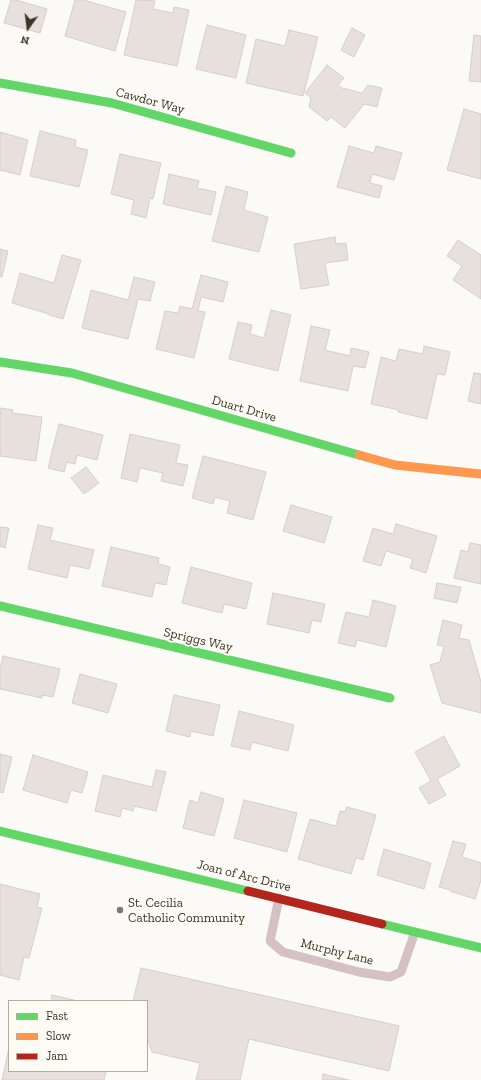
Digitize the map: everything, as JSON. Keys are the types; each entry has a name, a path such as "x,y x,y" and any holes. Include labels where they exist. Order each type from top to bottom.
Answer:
{"street":[{"name":"Cawdor Way","path":"0,83 112,103 291,153"},
{"name":"Duart Drive","path":"0,362 72,373 395,465 481,474"},
{"name":"Spriggs Way","path":"0,606 390,698"},
{"name":"Joan of Arc Drive","path":"0,831 481,948"}],"lane":[{"name":"Murphy Lane","path":"278,898 270,941 283,952 359,972 390,977 401,972 415,932"}],"building":[{"path":"11,0 16,0 47,9 40,33 4,23"},
{"path":"75,0 83,0 126,12 115,51 65,36"},
{"path":"136,0 155,1 153,9 173,13 174,7 189,10 177,66 124,55"},
{"path":"207,25 246,35 236,78 196,69"},
{"path":"352,28 365,35 354,57 341,50"},
{"path":"289,30 318,37 303,96 246,83 256,39 285,46"},
{"path":"474,35 481,36 481,82 469,81"},
{"path":"327,65 344,78 338,85 342,88 362,93 368,85 382,88 377,107 364,104 345,128 331,117 327,121 309,107 311,98 305,93"},
{"path":"464,109 481,114 481,179 447,170"},
{"path":"40,131 76,140 75,147 88,150 79,187 30,176"},
{"path":"0,132 28,140 20,175 0,170"},
{"path":"349,146 374,153 376,146 402,153 394,180 372,174 370,183 382,186 379,198 337,187"},
{"path":"120,154 161,163 153,199 150,198 146,218 131,214 134,200 111,194"},
{"path":"169,174 199,181 197,188 216,192 211,215 163,204"},
{"path":"226,186 248,192 244,210 268,217 259,252 212,241"},
{"path":"335,237 336,244 346,243 348,260 325,263 329,285 301,289 294,244"},
{"path":"458,240 481,255 481,299 453,280 462,266 447,256"},
{"path":"0,249 8,251 2,277 0,277"},
{"path":"62,255 81,260 63,319 12,303 20,273 54,283"},
{"path":"201,275 228,282 223,302 201,297 198,311 205,312 194,358 156,349 165,311 178,313 180,306 192,309"},
{"path":"134,277 155,282 150,301 138,299 128,339 82,328 91,290 128,300"},
{"path":"271,310 291,315 278,371 229,359 238,322 252,325 250,334 264,338"},
{"path":"311,326 330,330 325,350 350,356 351,348 369,352 365,368 353,366 348,391 300,381"},
{"path":"424,346 450,352 445,375 437,374 427,419 398,412 399,410 371,404 381,357 396,361 399,349 423,354"},
{"path":"474,373 481,374 481,404 468,401"},
{"path":"0,408 13,410 12,413 42,417 36,461 0,456"},
{"path":"59,424 103,435 97,460 77,455 75,464 67,462 64,472 48,468"},
{"path":"130,434 180,445 176,463 188,465 183,486 161,481 163,473 140,468 137,482 121,478"},
{"path":"203,456 266,472 253,520 227,513 230,501 215,497 213,504 192,498"},
{"path":"86,467 99,483 84,494 71,478"},
{"path":"291,505 332,517 324,543 283,531"},
{"path":"396,524 437,536 426,573 410,568 413,559 386,551 381,566 363,561 373,528 393,534"},
{"path":"38,525 53,528 50,540 94,550 89,569 70,565 67,578 28,569"},
{"path":"0,527 9,528 5,548 0,546"},
{"path":"470,543 481,545 481,584 454,578 461,550 468,552"},
{"path":"111,547 159,558 158,564 170,567 166,585 155,583 152,597 102,586"},
{"path":"191,567 252,583 246,609 224,604 222,613 182,603"},
{"path":"437,583 461,587 457,603 434,598"},
{"path":"273,593 325,604 321,622 312,620 309,633 267,624"},
{"path":"373,600 396,606 386,647 357,640 355,647 338,643 346,612 369,617"},
{"path":"443,620 462,625 459,638 469,640 481,682 481,713 442,703 430,665 440,662 444,646 437,645"},
{"path":"3,656 60,669 53,697 42,695 42,698 0,689 0,669"},
{"path":"80,674 117,684 108,713 72,703"},
{"path":"174,695 220,705 213,736 191,731 190,737 166,731"},
{"path":"239,711 294,725 288,751 252,742 250,750 231,746"},
{"path":"444,736 460,766 437,779 446,795 429,804 419,788 431,781 415,752"},
{"path":"0,754 12,757 3,793 0,792"},
{"path":"33,755 88,772 82,793 71,790 67,803 23,790"},
{"path":"156,770 166,772 156,811 134,806 133,811 122,808 120,817 95,811 103,775 152,787"},
{"path":"201,792 224,799 214,836 183,828 190,800 198,803"},
{"path":"244,800 297,813 287,852 234,838"},
{"path":"347,807 376,815 363,860 356,858 351,874 298,859 310,819 336,826 340,811 345,812"},
{"path":"453,841 466,844 462,857 481,863 481,880 475,899 439,887"},
{"path":"384,849 431,863 424,889 377,875"},
{"path":"0,884 40,894 37,907 42,908 29,958 24,957 19,980 0,975"},
{"path":"141,968 399,1026 389,1071 249,1039 240,1080 196,1080 200,1063 152,1052 148,1041 148,1000 133,1000"},
{"path":"52,995 74,1000 51,1000"},
{"path":"8,1053 8,1072 106,1072 104,1080 2,1080"},
{"path":"323,1074 349,1080 322,1080"}],"traffic: fast":[{"path":"0,83 112,103 291,153"},
{"path":"0,362 72,373 359,455"},
{"path":"0,606 390,698"},
{"path":"0,831 248,891"},
{"path":"382,924 481,948"}],"traffic: slow":[{"path":"359,455 395,465 481,474"}],"traffic: jam":[{"path":"248,891 382,924"}],"place":[{"name":"St. Cecilia Catholic Community","path":"120,910"}]}
